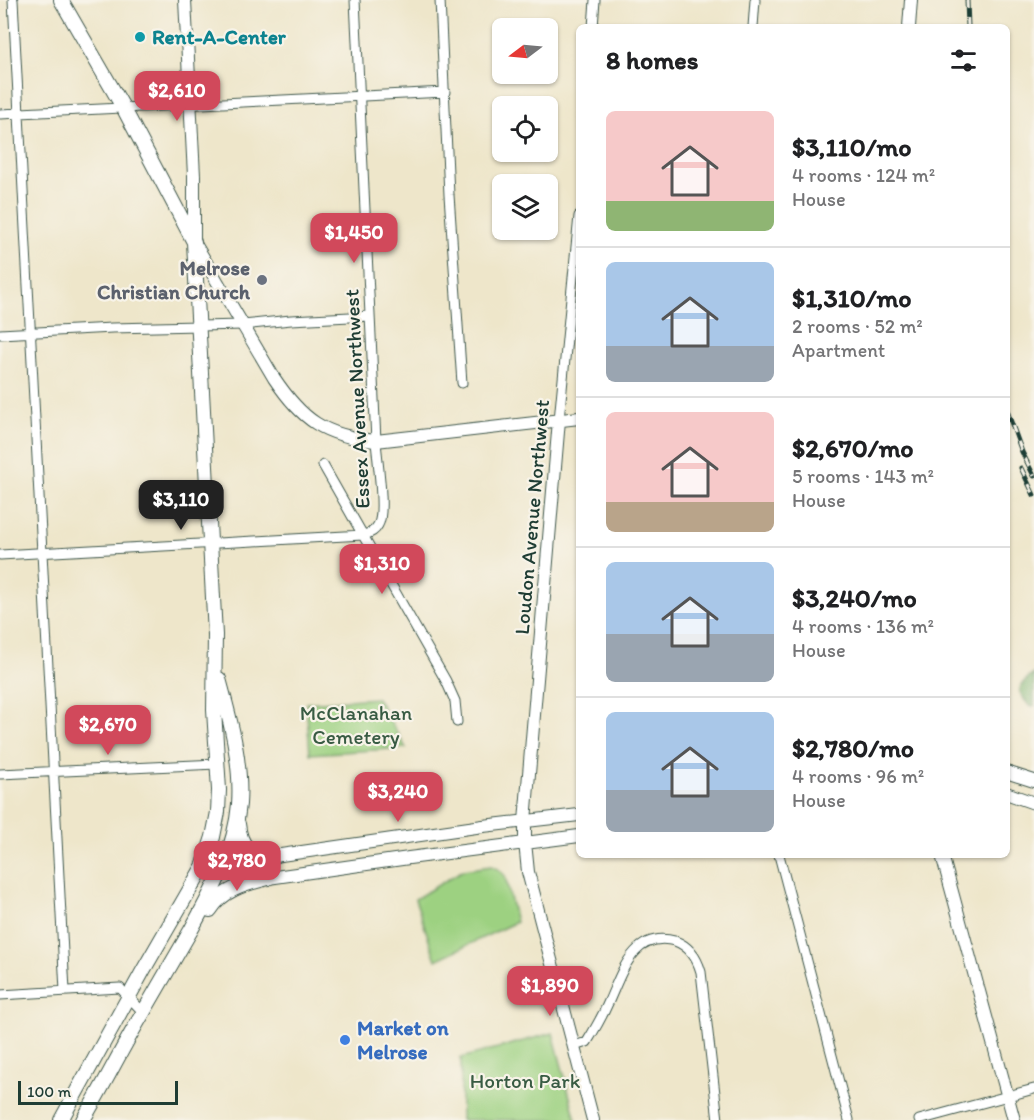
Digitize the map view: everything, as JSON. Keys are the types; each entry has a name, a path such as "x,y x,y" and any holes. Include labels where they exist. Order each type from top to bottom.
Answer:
{"main road":[{"path":"61,0 124,109 194,242 210,543 215,662 214,710 219,790 218,812 204,865 61,1120"},
{"path":"83,1120 215,888 231,846 237,816 239,788 236,752 215,662"},
{"path":"217,764 227,775 228,784 220,845 220,856 224,866"},
{"path":"237,816 242,841 249,850 274,856"},
{"path":"189,891 204,876 224,866"},
{"path":"161,982 177,971 220,897 243,885 268,878"}],"street":[{"path":"13,0 65,991"},
{"path":"185,0 194,176 194,242 274,378 297,409 324,429 356,439 376,441 576,418"},
{"name":"Essex Avenue Northwest","path":"355,0 381,518 374,530 363,535"},
{"path":"440,0 449,195 462,383"},
{"path":"593,24 595,0"},
{"path":"753,24 755,0"},
{"path":"909,24 911,0"},
{"path":"0,114 445,92"},
{"name":"Loudon Avenue Northwest","path":"576,247 559,420 525,842 527,865 534,895 593,1120"},
{"path":"0,334 243,325 370,316"},
{"path":"324,465 446,681 455,701 457,722"},
{"path":"0,555 363,535"},
{"path":"0,774 217,764"},
{"path":"1010,773 1034,781"},
{"path":"1010,795 1034,803"},
{"path":"576,815 274,856 224,866 229,872 244,879 268,878 576,836"},
{"path":"780,858 849,1120"},
{"path":"943,858 1014,1120"},
{"path":"574,1046 587,1042 602,1018 627,962 638,948 647,942 665,939 686,946 694,955 701,972 718,1120"},
{"path":"0,995 120,988 143,1011"},
{"path":"919,1120 1034,1089"}],"green space":[{"path":"1034,674 1034,706 1030,706 1022,696 1020,689 1021,685"},
{"name":"McClanahan Cemetery","path":"377,698 406,748 310,754 306,703"},
{"path":"491,866 505,876 516,922 436,960 415,899 463,870"},
{"name":"Horton Park","path":"553,1033 576,1120 461,1120 461,1058"}],"railway":[{"path":"967,0 968,24"},
{"path":"1010,419 1034,476"},
{"path":"1021,468 1034,495"}],"place":[{"name":"Rent-A-Center","path":"140,37"},
{"name":"Melrose Christian Church","path":"262,280"},
{"name":"Market on Melrose","path":"345,1040"}]}
